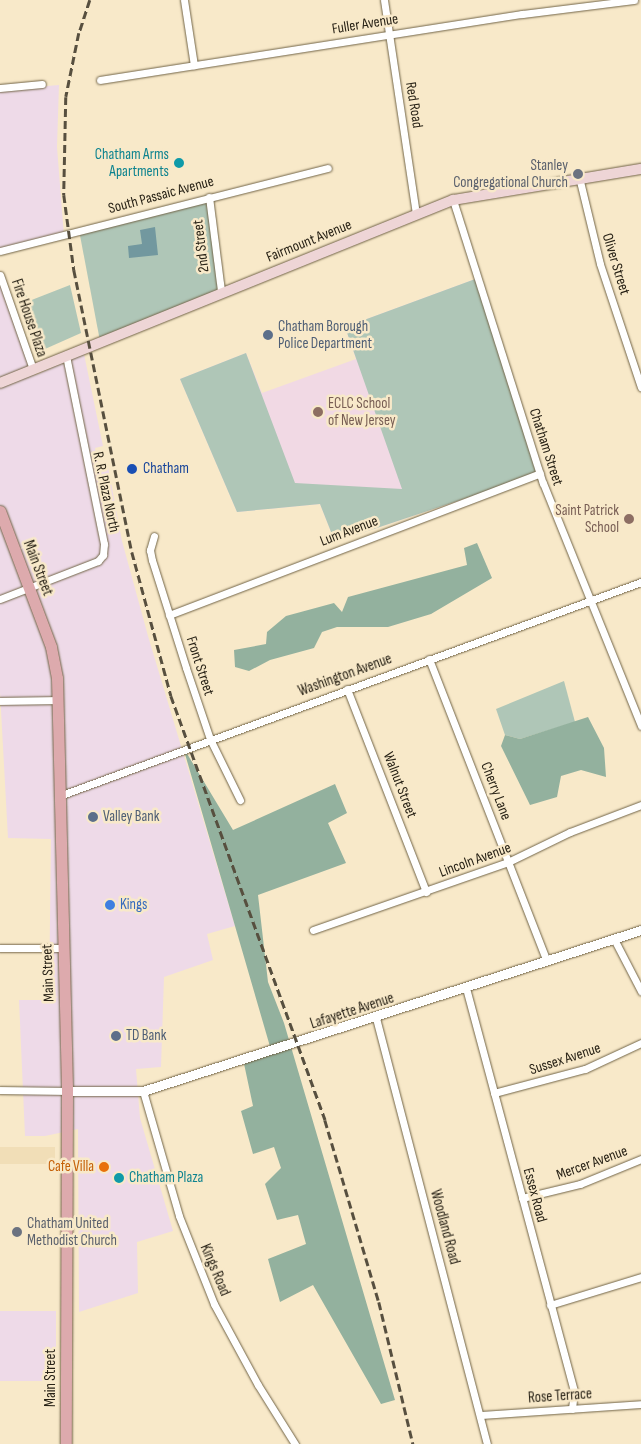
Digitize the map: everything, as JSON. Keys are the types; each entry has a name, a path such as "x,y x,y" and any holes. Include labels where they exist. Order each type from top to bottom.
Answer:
{"main road":[{"name":"Fairmount Avenue","path":"0,383 221,291 453,200 579,177 641,169"},
{"name":"Main Street","path":"0,511 54,657 57,700 67,1091 66,1444"}],"street":[{"path":"184,0 194,65"},
{"name":"Red Road","path":"384,0 416,214"},
{"name":"Fuller Avenue","path":"100,80 389,34 634,0"},
{"path":"0,88 42,84"},
{"name":"South Passaic Avenue","path":"0,251 328,168"},
{"name":"Oliver Street","path":"579,177 600,264 641,387"},
{"name":"2nd Street","path":"209,197 221,291"},
{"name":"Chatham Street","path":"453,200 540,473 641,726"},
{"name":"Fire House Plaza","path":"0,275 33,369"},
{"name":"R. R. Plaza North","path":"30,590 98,561 103,555 104,544 66,355"},
{"name":"Lum Avenue","path":"170,615 540,473"},
{"name":"Front Street","path":"154,536 150,550 210,739 240,800"},
{"name":"Washington Avenue","path":"59,796 641,582"},
{"path":"0,600 30,590"},
{"name":"Cherry Lane","path":"429,659 548,961"},
{"name":"Walnut Street","path":"347,689 426,892"},
{"path":"0,701 57,700"},
{"name":"Lincoln Avenue","path":"313,930 508,862 570,832 641,805"},
{"name":"Lafayette Avenue","path":"67,1091 143,1091 376,1018 641,930"},
{"path":"614,939 641,991"},
{"path":"0,948 62,948"},
{"name":"Essex Road","path":"466,988 574,1392 572,1409"},
{"name":"Woodland Road","path":"376,1018 487,1444"},
{"name":"Sussex Avenue","path":"494,1093 586,1069 641,1043"},
{"path":"0,1090 67,1091"},
{"name":"Kings Road","path":"143,1091 179,1216 214,1304 245,1364 295,1444"},
{"name":"Mercer Avenue","path":"522,1198 580,1184 641,1158"},
{"path":"550,1305 640,1279"},
{"name":"Rose Terrace","path":"480,1415 641,1404"}],"shaded area":[{"path":"59,85 57,147 64,236 0,251 0,90"},
{"path":"0,276 35,375 84,354 103,446 95,448 100,469 108,467 122,541 148,636 235,926 207,934 213,960 164,977 161,1067 136,1069 140,1118 173,1231 137,1242 138,1293 79,1312 78,1129 45,1136 25,1136 19,1000 49,1000 51,839 8,838 0,692"},
{"path":"478,278 538,474 335,542 320,504 237,512 180,379 246,353 262,393 356,359 345,327"},
{"path":"0,1147 55,1147 55,1164 0,1164"},
{"path":"0,1311 56,1311 56,1381 0,1381"}],"green space":[{"path":"209,196 221,291 100,341 79,230"},
{"path":"478,278 538,474 335,542 320,504 237,512 180,379 246,353 295,483 402,489 345,327"},
{"path":"70,285 81,333 36,353 17,299 25,292 29,301"},
{"path":"477,543 492,578 431,614 388,627 337,627 322,632 314,648 270,660 249,671 235,667 234,650 266,644 267,632 286,616 334,603 342,612 348,597 467,565 464,548"},
{"path":"564,681 575,722 520,739 505,735 496,709"},
{"path":"588,717 604,748 606,777 581,770 561,776 557,797 530,805 501,746 505,735 520,739"},
{"path":"183,747 233,830 335,784 347,813 328,823 346,863 258,895 268,982 284,1023 395,1400 381,1404 313,1285 280,1302 268,1259 306,1244 298,1215 277,1220 265,1184 281,1168 274,1147 253,1154 241,1111 253,1106 243,1059 271,1050"}],"water":[{"path":"155,227 158,255 129,258 128,246 142,244 140,230"}],"railway":[{"path":"90,0 79,33 66,97 64,195 74,270 132,552 171,696 325,1120 379,1302 413,1444"}],"place":[{"name":"Chatham Arms Apartments","path":"179,163"},
{"name":"Stanley Congregational Church","path":"578,174"},
{"name":"Chatham Borough Police Department","path":"268,335"},
{"name":"ECLC School of New Jersey","path":"318,412"},
{"name":"Chatham","path":"132,469"},
{"name":"Saint Patrick School","path":"629,519"},
{"name":"Valley Bank","path":"93,817"},
{"name":"Kings","path":"110,905"},
{"name":"TD Bank","path":"116,1036"},
{"name":"Cafe Villa","path":"104,1167"},
{"name":"Chatham Plaza","path":"119,1178"},
{"name":"Chatham United Methodist Church","path":"17,1232"}]}
